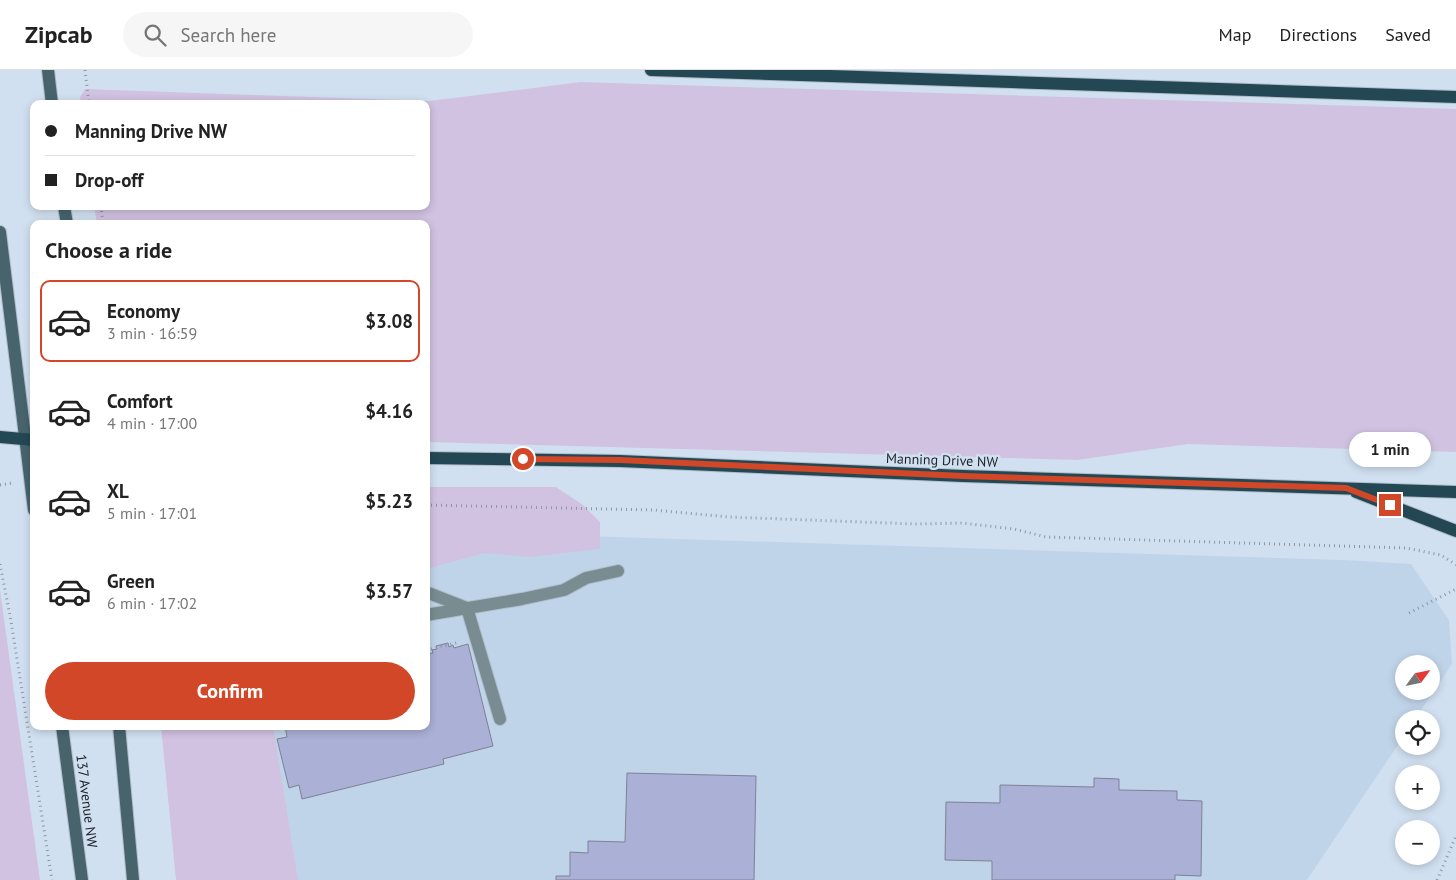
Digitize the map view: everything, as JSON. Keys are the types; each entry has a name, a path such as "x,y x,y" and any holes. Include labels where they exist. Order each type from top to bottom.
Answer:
{"main road":[{"path":"48,70 52,100"},
{"path":"651,70 760,72 1456,96"},
{"path":"960,70 980,81"},
{"path":"0,232 30,453"},
{"path":"0,437 29,439"},
{"name":"Manning Drive NW","path":"430,458 620,460 963,476 1456,492"},
{"path":"1346,488 1456,531"},
{"name":"137 Avenue NW","path":"63,730 82,880"},
{"path":"120,730 133,880"}],"lane":[{"path":"430,614 564,590 586,578 618,571"},
{"path":"430,594 467,608"},
{"path":"467,608 500,719"}],"path":[{"path":"85,70 89,100"},
{"path":"430,504 653,510 729,517 915,524 962,523 1014,529 1046,537 1406,548 1441,555 1456,564"},
{"path":"0,564 11,621 52,880"},
{"path":"1409,613 1456,589"},
{"path":"430,649 464,641"},
{"path":"1437,880 1456,836"}],"shaded area":[{"path":"581,82 1456,109 1456,452 1188,444 1077,460 430,442 430,220 96,220 95,210 430,210 430,101"},
{"path":"85,89 400,100 80,100 80,97"},
{"path":"430,487 556,487 583,505 600,522 600,549 530,557 484,553 430,568"},
{"path":"430,531 1344,560 1411,564 1449,620 1452,664 1440,682 1440,655 1395,655 1395,700 1428,700 1421,710 1395,710 1395,749 1307,880 215,880 199,730 430,730"},
{"path":"0,590 40,880 0,880"},
{"path":"161,730 274,730 298,880 176,880"}],"building":[{"path":"448,643 449,647 453,645 454,648 468,644 493,746 443,759 444,764 302,799 299,785 289,788 277,739 287,737 286,730 430,730 430,653 433,653 432,650 437,649 436,646"},
{"path":"627,773 756,776 754,880 556,880 556,876 570,876 570,852 588,853 588,841 625,842"},
{"path":"1094,778 1119,779 1119,790 1177,791 1177,800 1202,801 1201,876 1175,875 1175,880 992,880 992,861 945,860 946,802 1000,803 1000,785 1094,787"}],"route":[{"path":"523,459 620,460 963,476 1346,488 1390,505"}]}
